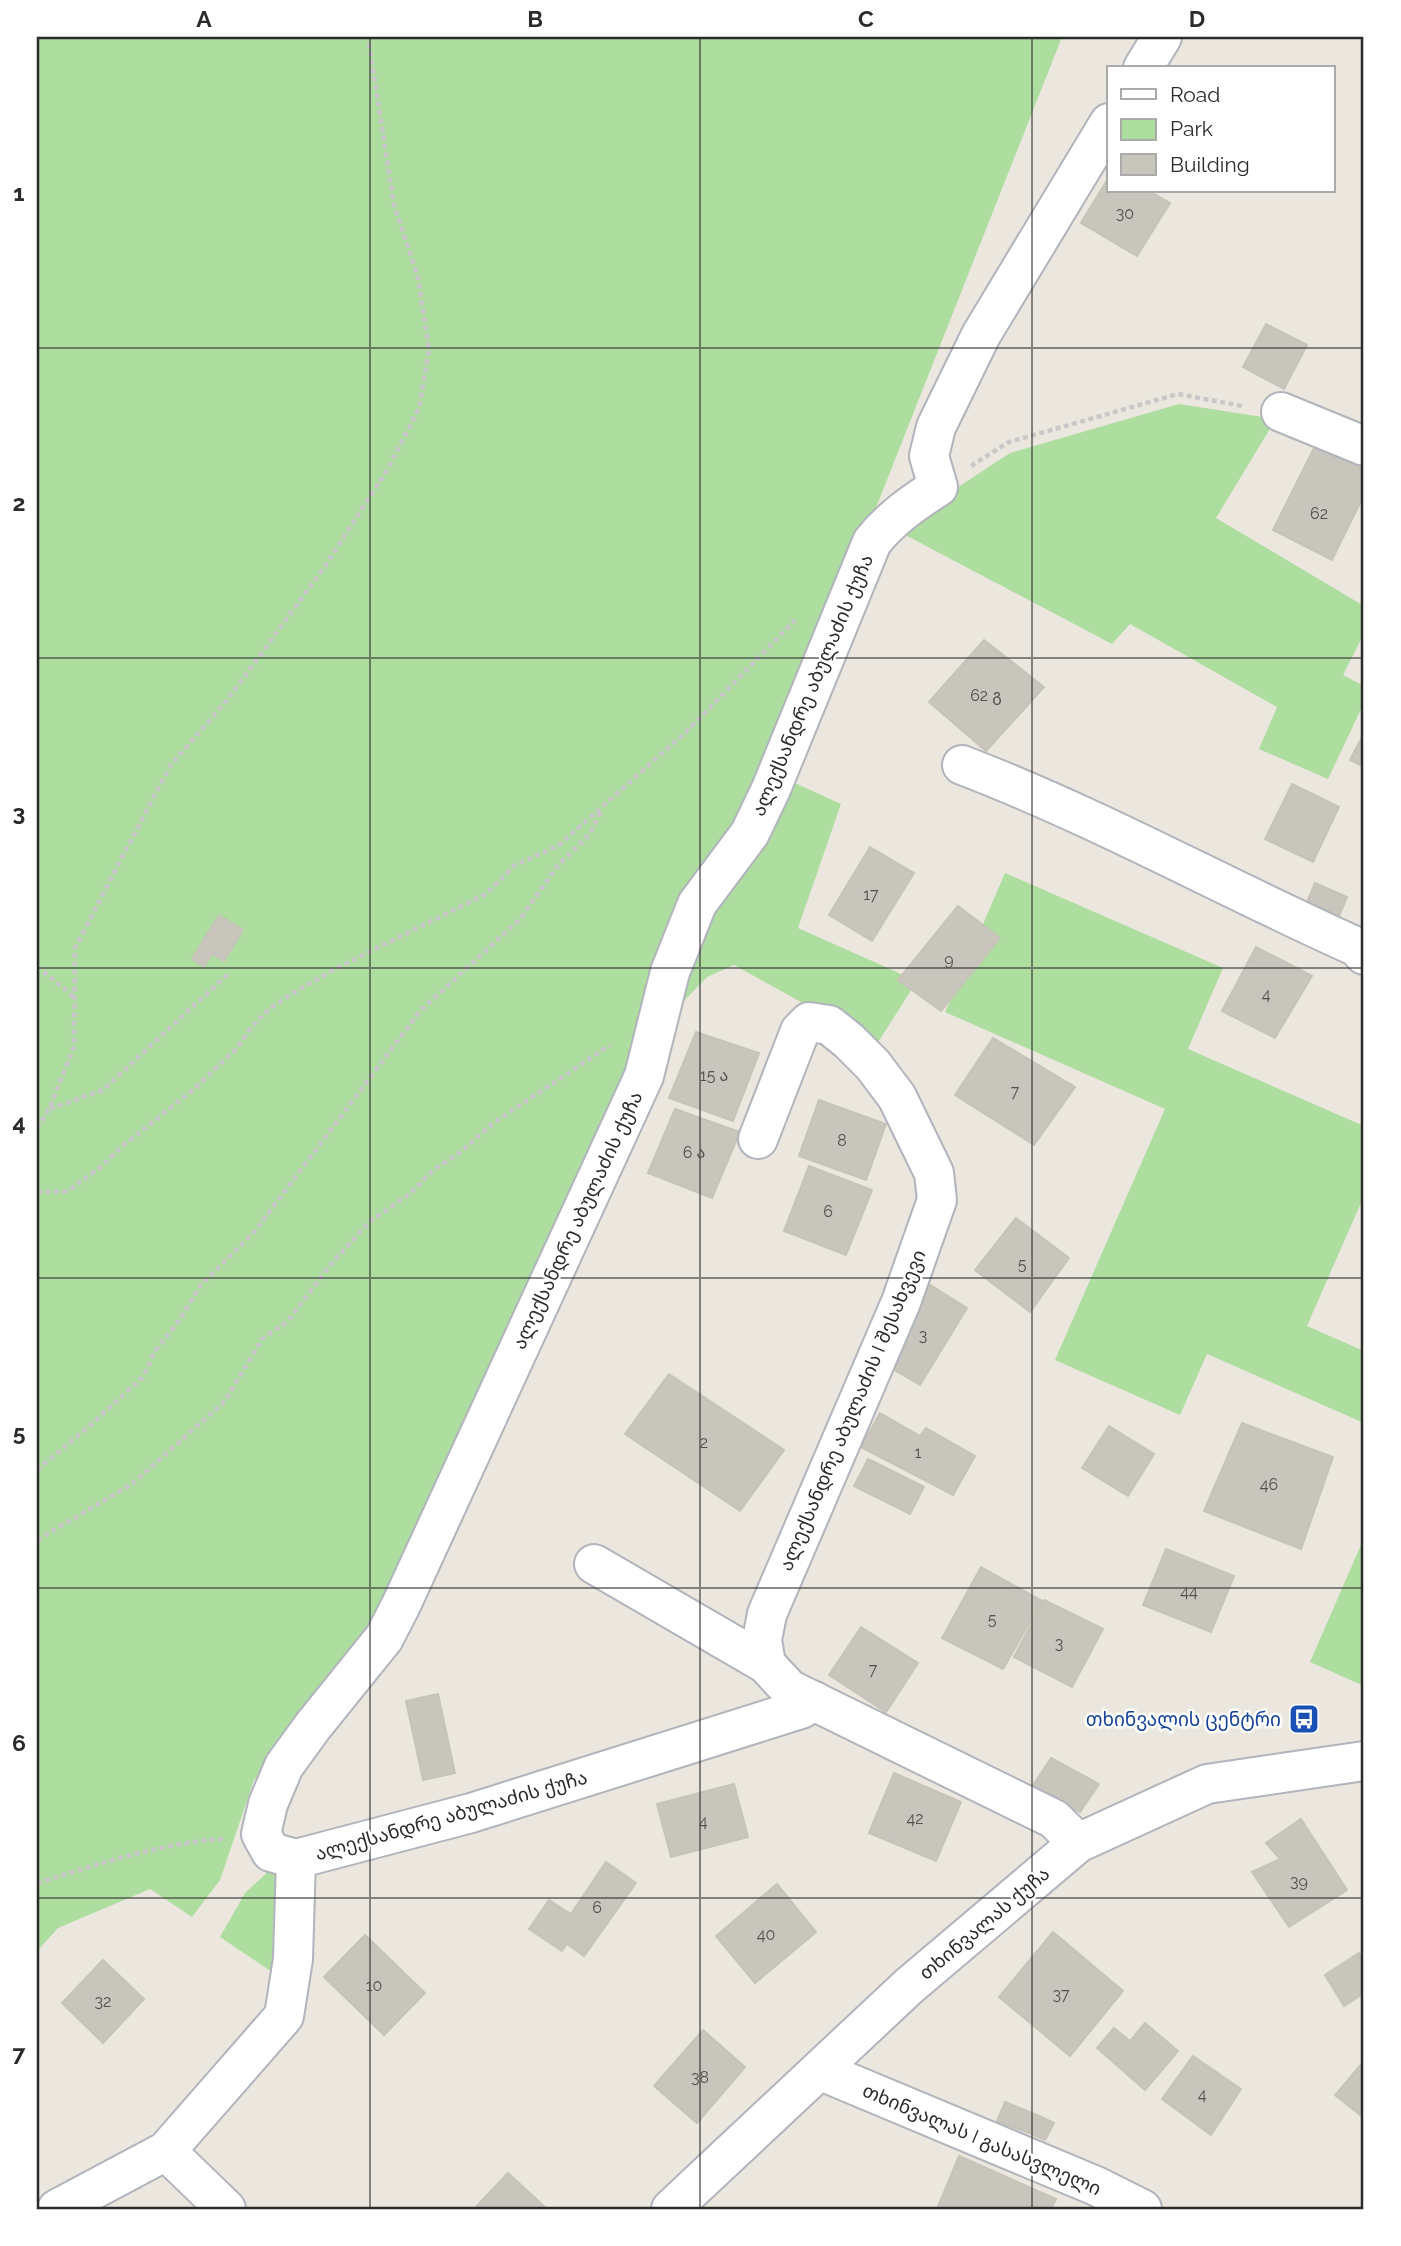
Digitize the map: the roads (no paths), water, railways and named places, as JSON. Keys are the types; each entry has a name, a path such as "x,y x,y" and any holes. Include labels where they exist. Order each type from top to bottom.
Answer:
{"street":[{"path":"1144,66 1162,37"},
{"name":"ალექსანდრე აბულაძის ქუჩა","path":"814,1701 802,1709 471,1813 283,1855 261,1834 268,1804 284,1766 384,1638 401,1605 644,1076 670,972 697,904 750,833 771,789 872,542 885,526 938,487 929,456 936,428 981,335 1107,126"},
{"path":"1281,412 1364,446"},
{"path":"962,765 1036,793 1362,945"},
{"name":"ალექსანდრე აბულაძის I შესახვევი","path":"758,1139 800,1031 809,1022 829,1025 873,1065 897,1097 934,1173 937,1200 901,1302 767,1614 762,1640 766,1664"},
{"path":"594,1564 766,1664 789,1689 1054,1819 1078,1843"},
{"name":"თხინვალას ქუჩა","path":"671,2209 909,1986 1078,1843 1207,1784 1364,1761"},
{"path":"57,2209 166,2151 284,2016 293,1959 283,1855"},
{"name":"თხინვალას I გასასვლელი","path":"821,2071 1084,2181 1142,2209"},
{"path":"166,2151 226,2209"}],"place":[{"name":"თხინვალის ცენტრი","path":"1304,1719"}]}
